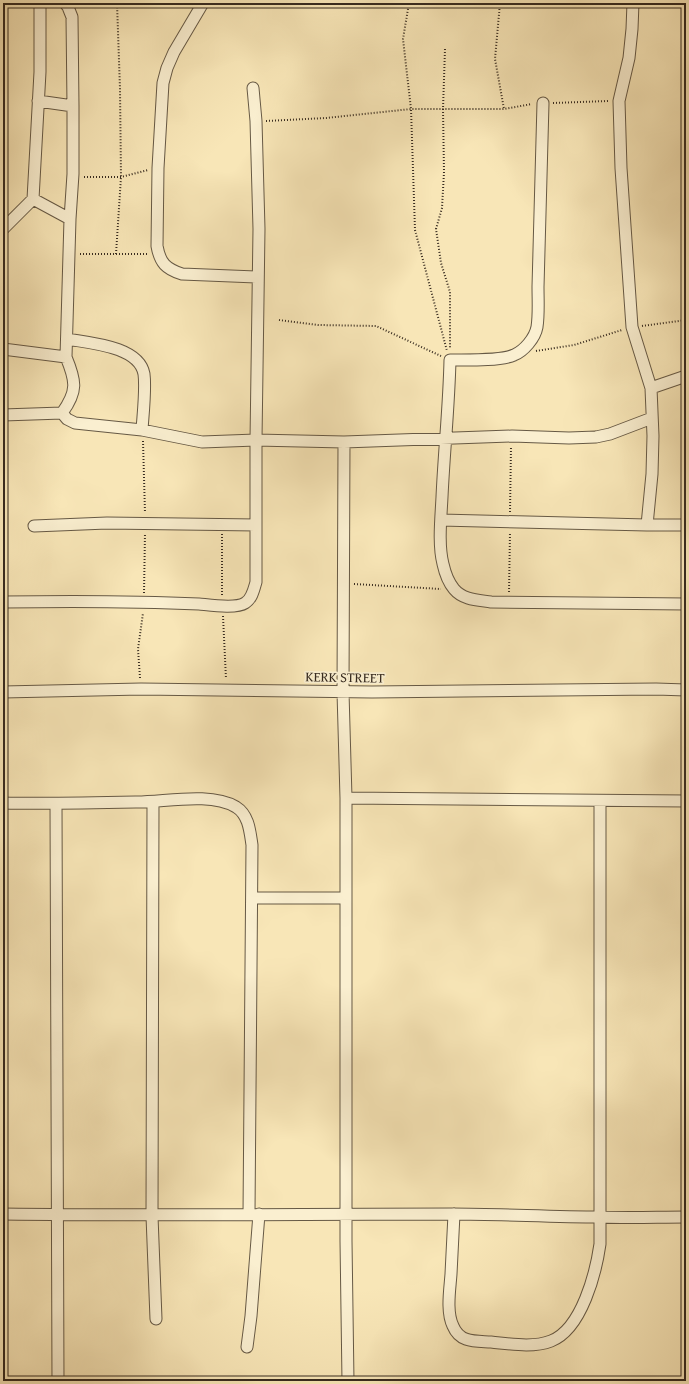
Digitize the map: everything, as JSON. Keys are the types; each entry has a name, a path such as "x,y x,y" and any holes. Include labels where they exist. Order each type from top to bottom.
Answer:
{"street":[{"path":"3,229 33,199 38,101 40,3"},
{"path":"62,413 73,395 74,386 73,376 66,357 68,254 73,174 73,106 72,17 65,3"},
{"path":"203,3 174,52 167,68 163,83 158,168 158,254 165,266 172,271 182,274 258,277"},
{"path":"633,3 632,29 628,58 619,101 632,327 651,388 652,474 647,525"},
{"path":"3,602 144,602 223,606 246,603 253,594 256,582 256,440 259,230 256,121 253,88"},
{"path":"38,101 73,106"},
{"path":"543,103 538,313 536,329 530,341 515,355 497,358 450,360 450,393 445,438 441,520 443,564 454,590 463,596 491,602 686,604"},
{"path":"33,199 70,219"},
{"path":"67,339 123,351 135,358 140,364 144,375 142,430"},
{"path":"3,349 66,357"},
{"path":"651,388 686,376"},
{"path":"62,413 67,419 75,423 142,430 202,442 256,440 344,442 512,436 569,438 596,437 610,434 652,418"},
{"path":"3,415 62,413"},
{"path":"344,442 343,692 346,798 346,1215 348,1381"},
{"path":"441,520 686,525"},
{"path":"34,526 107,523 256,525"},
{"name":"KERK STREET","path":"3,692 141,689 343,692 649,689 686,690"},
{"path":"346,798 686,801"},
{"path":"3,803 56,804 153,802 198,799 219,801 236,807 244,814 248,822 252,845 254,1214 251,1316 247,1347"},
{"path":"454,1214 449,1299 452,1324 456,1333 466,1340 518,1344 537,1344 552,1340 563,1334 570,1327 582,1307 597,1264 600,1244 600,801"},
{"path":"153,802 152,1216 156,1319"},
{"path":"56,804 58,1381"},
{"path":"252,898 345,898"},
{"path":"3,1214 152,1216 254,1214 454,1214 600,1218 686,1217"}],"path":[{"path":"116,3 120,90 121,177 116,254"},
{"path":"409,3 403,39 411,109 415,230 450,360"},
{"path":"500,3 495,59 504,109"},
{"path":"445,49 443,109 444,172 442,208 436,229 441,263 450,292 450,360"},
{"path":"256,121 326,118 411,109 504,109 543,103 619,101"},
{"path":"73,174 85,177 121,177 158,168"},
{"path":"68,254 158,254"},
{"path":"279,320 318,325 376,326 450,360"},
{"path":"515,355 574,345 632,327 686,320"},
{"path":"141,689 138,649 144,602 145,523 142,430"},
{"path":"343,584 454,590"}]}
